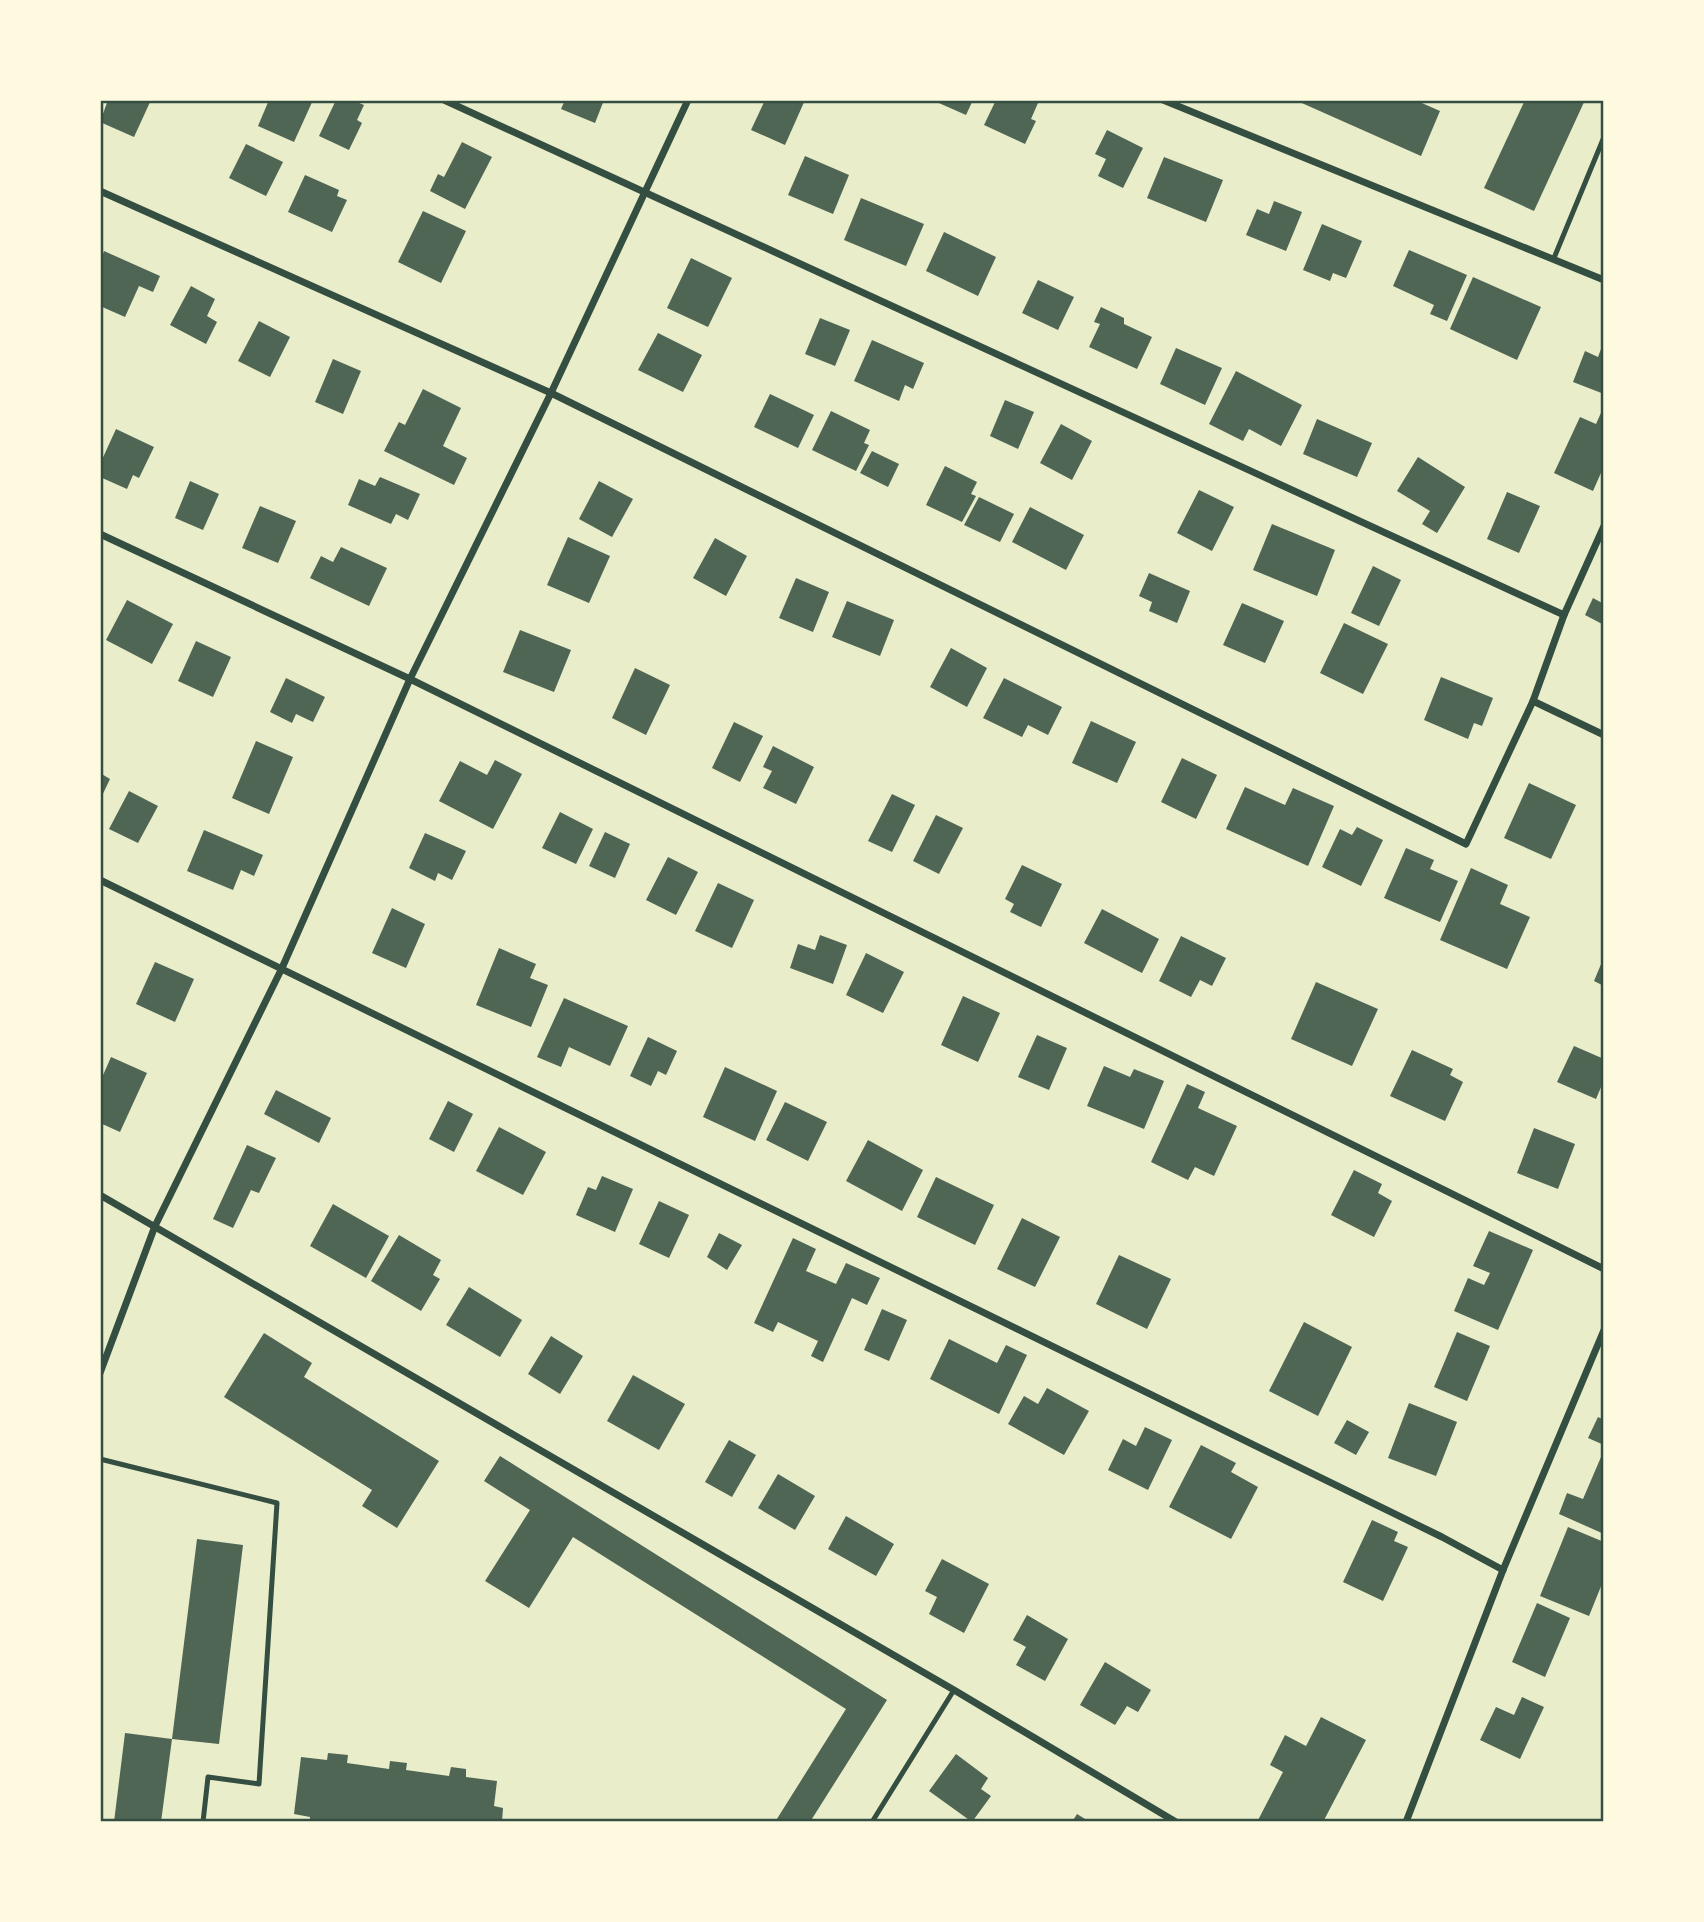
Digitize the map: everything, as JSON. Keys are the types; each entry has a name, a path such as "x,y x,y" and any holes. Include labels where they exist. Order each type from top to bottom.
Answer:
{"street":[{"path":"444,100 1564,615"},
{"path":"100,1373 155,1226 282,968 410,679 551,393 688,100"},
{"path":"1163,100 1604,280"},
{"path":"100,191 551,393 1466,844 1533,701 1564,615 1604,526"},
{"path":"100,534 410,679 1604,1269"},
{"path":"1533,701 1604,735"},
{"path":"100,880 1442,1537 1503,1570"},
{"path":"100,1195 954,1690 1176,1822"},
{"path":"1406,1822 1503,1570 1604,1330"}],"lane":[{"path":"1555,258 1604,137"},
{"path":"100,1459 277,1503 259,1784 208,1777 203,1822"},
{"path":"872,1822 954,1690"}],"building":[{"path":"108,100 151,100 134,137 100,122"},
{"path":"269,100 313,100 294,142 258,126"},
{"path":"336,100 352,100 364,105 357,120 362,123 349,150 319,136"},
{"path":"565,100 604,100 595,123 561,109"},
{"path":"765,100 805,100 785,145 751,130"},
{"path":"932,100 973,100 966,115"},
{"path":"996,100 1031,100 1038,103 1031,119 1036,121 1025,144 984,125"},
{"path":"1295,100 1415,100 1440,111 1421,156"},
{"path":"1525,100 1585,100 1534,211 1484,188"},
{"path":"1107,130 1143,148 1123,188 1098,176 1106,159 1095,154"},
{"path":"462,142 492,157 465,209 430,191 438,174 444,177"},
{"path":"246,144 283,162 266,196 229,178"},
{"path":"805,156 849,175 833,214 788,195"},
{"path":"1164,157 1223,180 1206,222 1147,198"},
{"path":"305,175 339,190 337,196 347,200 332,232 288,212"},
{"path":"861,198 924,224 906,266 844,240"},
{"path":"1274,201 1302,212 1286,251 1246,235 1257,209 1269,214"},
{"path":"423,211 466,231 441,283 398,262"},
{"path":"1322,224 1362,241 1346,278 1333,273 1330,281 1303,270"},
{"path":"944,232 996,257 978,296 926,271"},
{"path":"1409,250 1467,275 1447,321 1430,314 1434,305 1393,286"},
{"path":"104,251 160,276 153,292 139,286 125,317 100,306 100,262"},
{"path":"691,258 732,278 708,327 667,308"},
{"path":"1473,277 1541,307 1517,360 1450,329"},
{"path":"1038,280 1074,297 1058,330 1022,313"},
{"path":"191,286 215,299 207,316 217,322 206,344 170,325"},
{"path":"1101,307 1124,318 1124,324 1152,337 1137,369 1089,347 1100,324 1094,322"},
{"path":"820,318 850,330 835,366 805,354"},
{"path":"259,321 290,337 270,377 238,361"},
{"path":"658,333 702,355 683,392 638,370"},
{"path":"872,340 924,363 913,389 905,385 899,401 854,381"},
{"path":"1604,341 1604,394 1573,382 1585,351 1598,357"},
{"path":"1176,348 1222,368 1205,405 1160,384"},
{"path":"333,359 361,371 343,414 315,402"},
{"path":"1236,371 1302,405 1281,446 1249,429 1243,441 1209,424"},
{"path":"423,389 461,408 443,446 467,458 454,485 384,451 399,422 405,425"},
{"path":"770,394 814,415 798,448 754,427"},
{"path":"1005,400 1034,412 1018,449 990,436"},
{"path":"1604,406 1604,466 1593,491 1554,473 1580,417 1596,424"},
{"path":"831,411 870,430 864,443 869,445 856,471 812,450"},
{"path":"1317,419 1372,443 1357,477 1303,454"},
{"path":"1061,424 1092,441 1072,480 1040,463"},
{"path":"116,429 154,447 139,478 133,475 127,489 100,477 100,464"},
{"path":"872,451 899,464 888,487 860,473"},
{"path":"1418,457 1465,487 1437,533 1422,524 1430,511 1397,491"},
{"path":"945,466 977,482 971,494 976,496 962,522 926,505"},
{"path":"380,477 420,494 408,520 396,514 391,524 348,505 359,479 375,486"},
{"path":"190,481 219,494 203,530 175,518"},
{"path":"599,481 633,499 612,537 579,519"},
{"path":"1199,490 1234,507 1212,551 1177,533"},
{"path":"1507,492 1540,506 1519,553 1487,539"},
{"path":"979,497 1014,514 1000,542 964,525"},
{"path":"260,506 296,521 278,563 242,548"},
{"path":"1030,507 1084,535 1066,570 1012,542"},
{"path":"1272,524 1335,550 1317,596 1253,570"},
{"path":"568,537 610,556 589,603 547,585"},
{"path":"715,538 747,556 726,596 693,578"},
{"path":"341,547 387,568 369,606 310,578 321,556 333,562"},
{"path":"1373,566 1401,580 1379,626 1351,613"},
{"path":"1149,573 1190,591 1177,623 1149,611 1152,602 1139,596"},
{"path":"796,578 829,592 813,632 779,618"},
{"path":"1593,598 1604,604 1604,625 1585,615"},
{"path":"127,600 173,624 152,664 106,640"},
{"path":"847,601 894,620 880,656 832,637"},
{"path":"1242,603 1284,621 1265,663 1223,645"},
{"path":"1344,623 1388,644 1363,694 1320,673"},
{"path":"520,630 571,650 554,692 503,672"},
{"path":"196,641 231,657 213,697 178,681"},
{"path":"951,648 987,668 967,707 930,687"},
{"path":"635,668 670,685 646,735 612,718"},
{"path":"1441,677 1493,698 1482,726 1474,723 1468,739 1424,720"},
{"path":"286,678 325,697 313,722 296,714 292,723 270,712"},
{"path":"1004,678 1062,707 1048,735 1028,725 1022,737 983,718"},
{"path":"1091,721 1136,742 1117,783 1072,763"},
{"path":"734,722 763,736 740,782 712,768"},
{"path":"256,741 293,757 269,814 232,798"},
{"path":"773,746 814,767 796,804 763,788 772,771 763,767"},
{"path":"1182,758 1217,775 1196,819 1161,802"},
{"path":"495,760 522,774 493,829 439,801 460,761 487,775"},
{"path":"100,773 110,779 100,800"},
{"path":"1529,783 1576,805 1551,859 1504,838"},
{"path":"1245,787 1285,805 1293,788 1334,806 1308,866 1226,829"},
{"path":"129,791 158,806 138,843 109,829"},
{"path":"892,794 915,805 892,852 868,841"},
{"path":"560,812 593,829 576,864 542,848"},
{"path":"936,815 963,828 939,874 913,861"},
{"path":"1357,827 1383,840 1361,886 1322,867 1340,829 1352,835"},
{"path":"204,830 263,855 254,876 241,870 233,890 187,871"},
{"path":"605,832 630,844 615,878 589,866"},
{"path":"425,833 466,851 452,880 438,873 435,881 409,868"},
{"path":"1406,848 1434,860 1430,869 1458,881 1440,922 1384,898"},
{"path":"668,857 698,872 676,915 646,900"},
{"path":"1022,865 1062,884 1041,927 1010,912 1014,904 1005,899"},
{"path":"1471,868 1508,885 1500,904 1530,917 1507,969 1440,940"},
{"path":"718,883 754,900 732,948 695,931"},
{"path":"392,908 425,924 406,968 372,953"},
{"path":"1102,909 1159,939 1142,973 1084,943"},
{"path":"820,935 847,945 833,984 790,968 798,944 815,950"},
{"path":"1181,936 1226,958 1212,986 1200,980 1191,997 1159,981"},
{"path":"499,948 536,964 530,978 548,985 531,1027 476,1005"},
{"path":"866,953 904,972 883,1013 846,995"},
{"path":"1604,957 1604,986 1594,981"},
{"path":"155,962 194,979 175,1022 136,1004"},
{"path":"1316,982 1378,1009 1352,1066 1291,1039"},
{"path":"963,996 1000,1013 978,1062 941,1045"},
{"path":"564,998 628,1026 610,1066 569,1047 561,1067 537,1057"},
{"path":"1037,1035 1067,1048 1049,1090 1018,1077"},
{"path":"648,1037 677,1051 666,1075 658,1071 651,1086 630,1076"},
{"path":"1574,1046 1604,1059 1604,1080 1596,1099 1557,1082"},
{"path":"1412,1050 1453,1069 1450,1075 1463,1082 1445,1121 1390,1096"},
{"path":"111,1057 147,1073 120,1132 100,1123 100,1082"},
{"path":"1104,1066 1130,1077 1134,1069 1164,1081 1144,1129 1087,1106"},
{"path":"725,1067 777,1091 755,1141 703,1117"},
{"path":"1187,1084 1205,1092 1198,1108 1237,1126 1214,1176 1195,1167 1188,1180 1151,1162"},
{"path":"276,1090 331,1118 319,1143 264,1114"},
{"path":"448,1101 473,1114 454,1152 429,1139"},
{"path":"785,1102 827,1122 808,1161 766,1140"},
{"path":"499,1127 546,1152 523,1195 476,1171"},
{"path":"1534,1128 1575,1144 1558,1189 1517,1173"},
{"path":"868,1140 923,1170 902,1211 846,1181"},
{"path":"247,1145 276,1158 259,1193 251,1190 233,1228 213,1219"},
{"path":"1354,1170 1382,1184 1378,1193 1392,1201 1374,1237 1331,1215"},
{"path":"602,1176 633,1189 615,1232 576,1215 588,1187 596,1190"},
{"path":"936,1177 994,1205 975,1245 917,1217"},
{"path":"659,1201 689,1215 669,1258 639,1244"},
{"path":"333,1204 389,1236 366,1278 310,1246"},
{"path":"1022,1218 1060,1237 1035,1287 997,1269"},
{"path":"1489,1231 1533,1250 1498,1330 1454,1311 1468,1278 1484,1285 1490,1273 1473,1266"},
{"path":"719,1233 742,1245 727,1270 707,1257"},
{"path":"399,1235 441,1260 433,1275 440,1279 421,1311 371,1281"},
{"path":"793,1238 816,1249 806,1271 836,1284 846,1263 880,1278 867,1305 852,1298 823,1362 811,1356 818,1341 778,1322 773,1332 754,1323"},
{"path":"1119,1255 1171,1279 1147,1329 1096,1304"},
{"path":"469,1287 522,1320 500,1357 446,1325"},
{"path":"882,1309 907,1320 889,1361 864,1350"},
{"path":"1304,1322 1352,1347 1318,1416 1269,1391"},
{"path":"1457,1332 1490,1346 1467,1401 1434,1387"},
{"path":"264,1333 312,1363 304,1377 439,1461 397,1528 362,1506 372,1490 224,1397"},
{"path":"551,1336 583,1356 560,1394 528,1374"},
{"path":"949,1339 997,1363 1006,1345 1027,1355 999,1414 930,1379"},
{"path":"633,1375 685,1404 659,1450 607,1421"},
{"path":"1047,1388 1089,1411 1064,1455 1008,1424 1024,1396 1038,1404"},
{"path":"1409,1403 1457,1422 1436,1476 1388,1458"},
{"path":"1598,1417 1604,1420 1604,1445 1588,1438"},
{"path":"1347,1420 1369,1432 1356,1455 1334,1443"},
{"path":"1145,1427 1172,1440 1148,1490 1108,1470 1123,1439 1136,1446"},
{"path":"729,1440 756,1455 732,1497 705,1482"},
{"path":"1201,1445 1236,1463 1231,1472 1258,1487 1231,1539 1169,1507"},
{"path":"1604,1450 1604,1534 1559,1514 1567,1493 1583,1499"},
{"path":"500,1456 887,1700 810,1822 775,1822 846,1709 573,1537 529,1608 485,1581 530,1510 484,1481"},
{"path":"778,1474 815,1496 795,1530 758,1508"},
{"path":"846,1516 894,1544 876,1576 828,1549"},
{"path":"1372,1520 1398,1532 1394,1541 1408,1547 1383,1601 1343,1582"},
{"path":"1568,1527 1604,1542 1601,1569 1604,1570 1604,1579 1589,1616 1540,1596"},
{"path":"197,1539 243,1545 219,1744 172,1739"},
{"path":"942,1559 989,1584 964,1633 929,1614 937,1597 925,1591"},
{"path":"1537,1603 1570,1618 1545,1677 1512,1662"},
{"path":"1027,1615 1068,1639 1045,1681 1016,1665 1026,1647 1013,1640"},
{"path":"1105,1662 1151,1690 1138,1712 1127,1706 1115,1725 1080,1705"},
{"path":"1522,1697 1544,1707 1520,1759 1480,1740 1496,1707 1514,1715"},
{"path":"1321,1717 1366,1740 1323,1822 1257,1822 1283,1772 1270,1765 1285,1735 1306,1746"},
{"path":"125,1733 172,1739 161,1822 114,1822"},
{"path":"328,1753 348,1755 347,1763 389,1769 390,1761 407,1763 406,1770 449,1776 451,1767 466,1769 466,1777 497,1781 494,1806 503,1808 502,1822 310,1822 310,1817 294,1814 301,1757 327,1760"},
{"path":"956,1754 988,1778 981,1789 991,1796 972,1822 929,1791"},
{"path":"1077,1814 1090,1822 1072,1822"}]}
